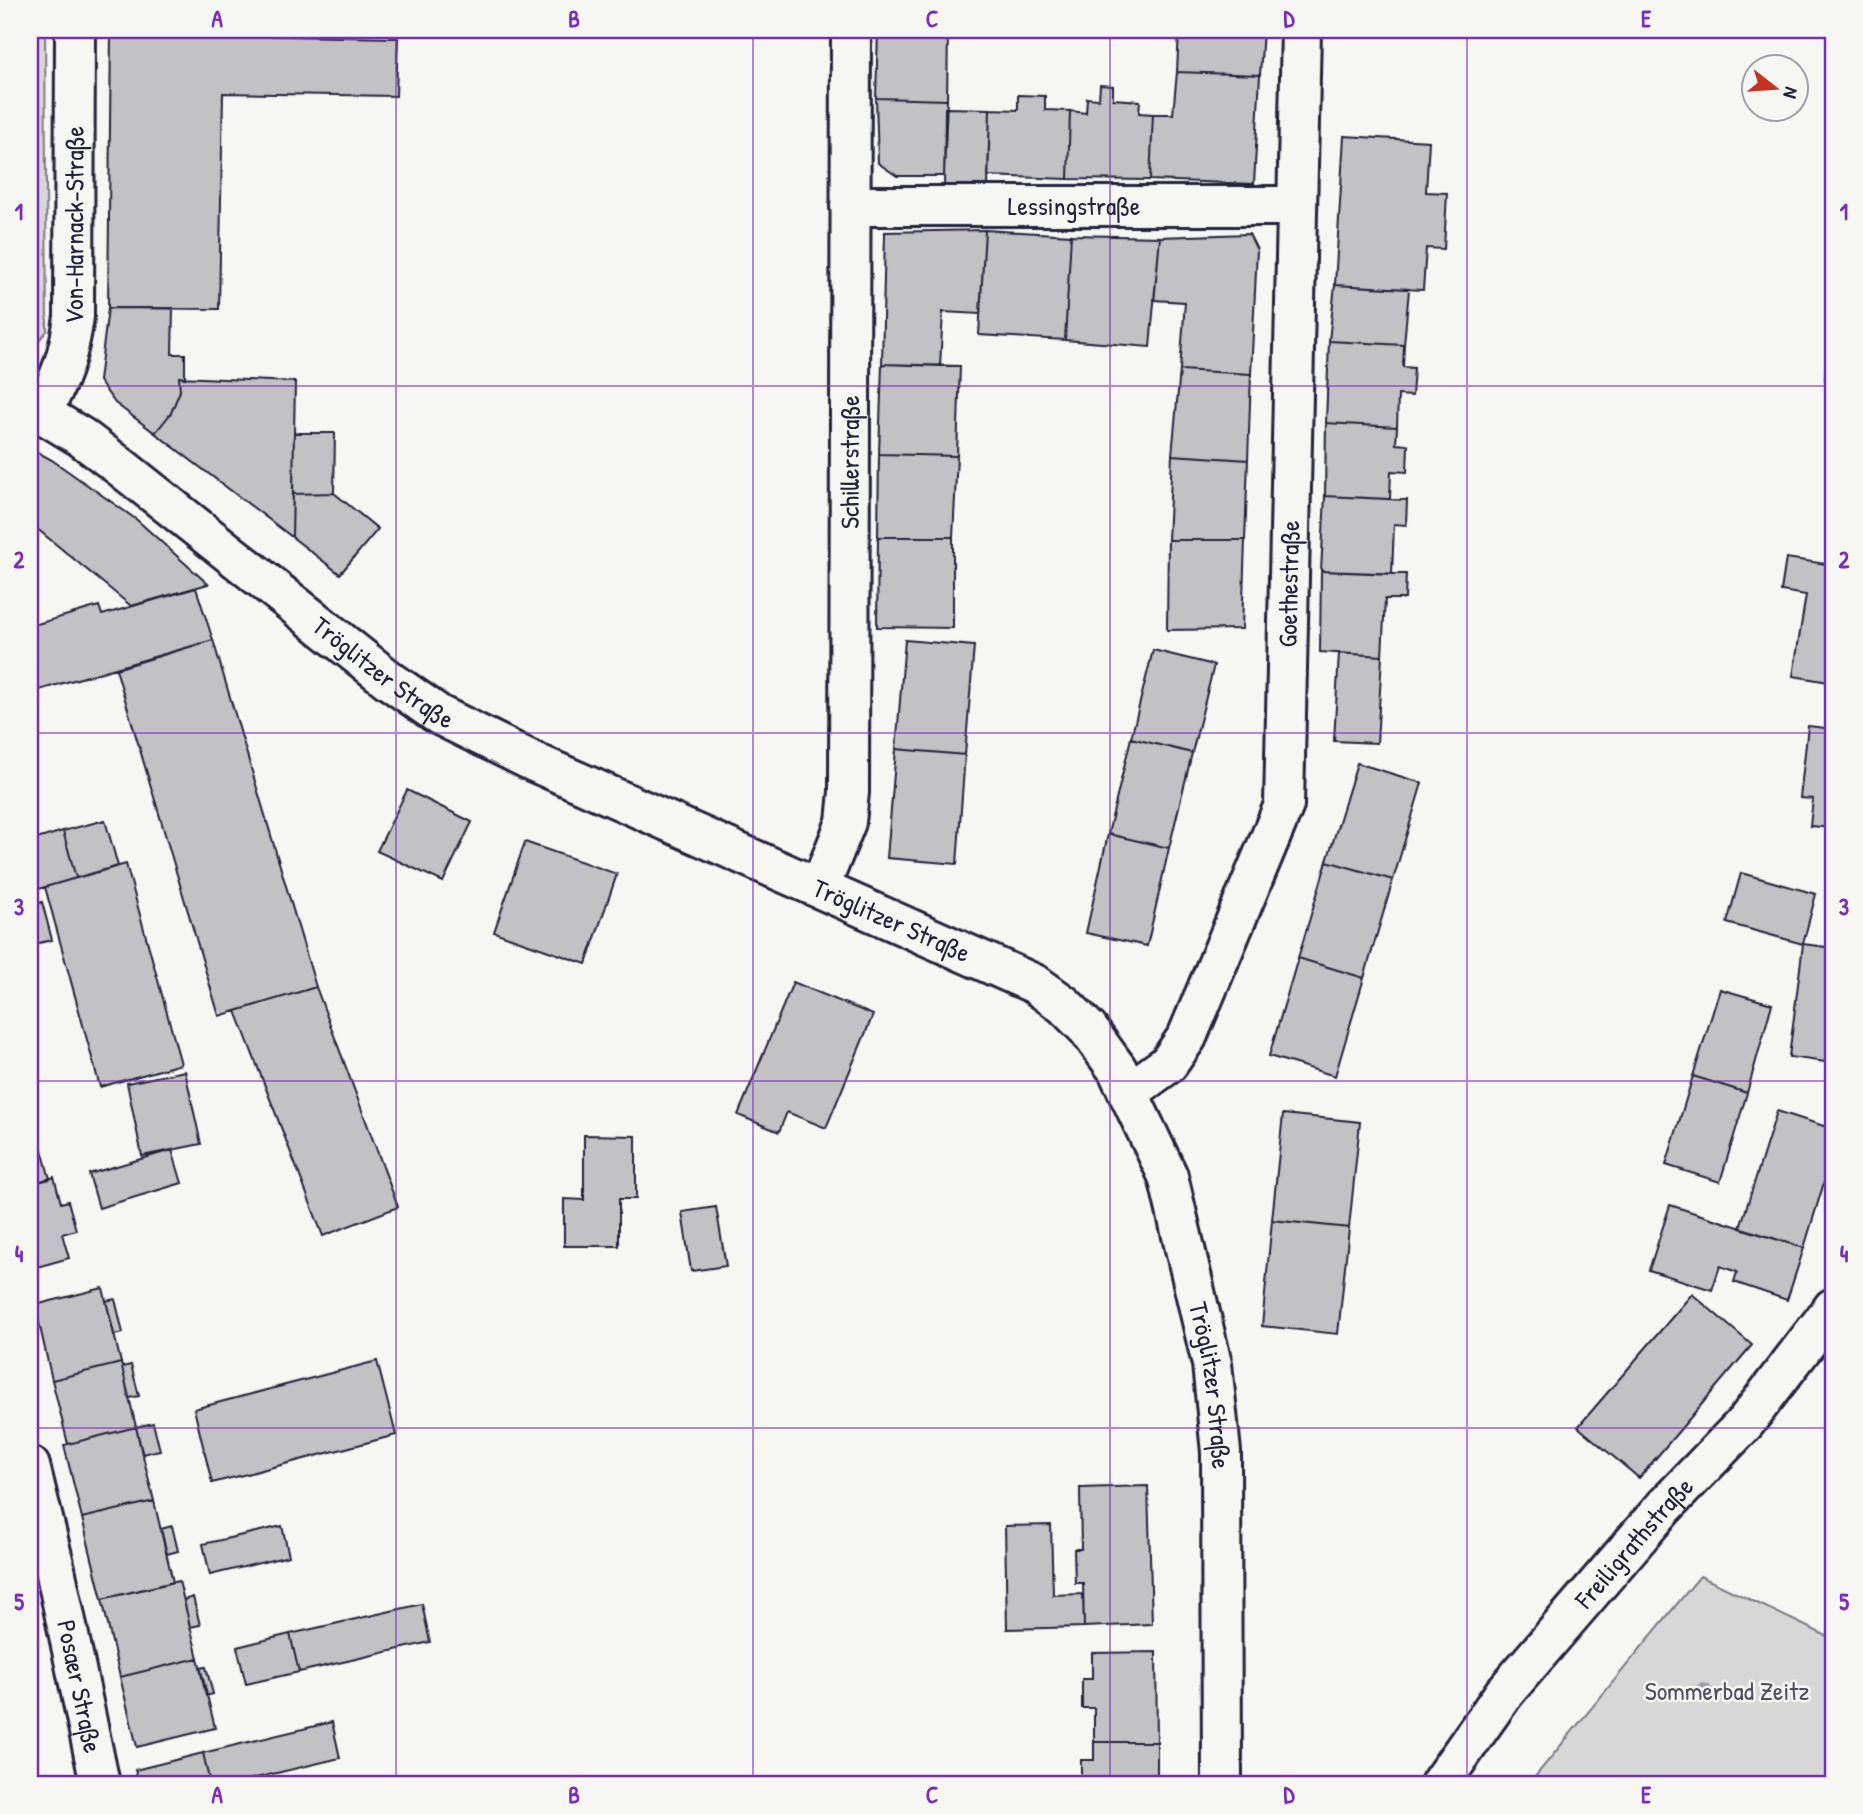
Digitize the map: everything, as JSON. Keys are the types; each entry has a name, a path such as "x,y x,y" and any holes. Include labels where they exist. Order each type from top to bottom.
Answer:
{"street":[{"name":"Von-Harnack-Straße","path":"35,409 60,381 69,354 74,317 75,30"},
{"name":"Schillerstraße","path":"820,887 846,822 849,792 851,30"},
{"name":"Goethestraße","path":"1128,1093 1168,1064 1187,1037 1284,805 1301,30"},
{"name":"Lessingstraße","path":"850,206 1297,206"},
{"name":"Tröglitzer Straße","path":"35,409 122,468 389,680 439,715 513,752 1035,984 1064,1005 1088,1028 1117,1069 1168,1176 1212,1364 1221,1452 1222,1784"},
{"name":"Freiligrathstraße","path":"1440,1784 1504,1693 1664,1507 1745,1423 1833,1308"},
{"name":"Posaer Straße","path":"30,1466 54,1564 100,1784"}],"green space":[{"path":"30,30 45,30 47,331 30,351"},
{"name":"Sommerbad Zeitz","path":"1700,1576 1833,1639 1833,1784 1529,1784"}],"building":[{"path":"112,30 166,30 166,34 111,33"},
{"path":"878,30 948,30 947,100 876,98"},
{"path":"1179,30 1263,30 1260,75 1177,72"},
{"path":"111,33 398,38 396,96 223,93 219,309 108,308"},
{"path":"1177,72 1260,75 1254,184 1150,180 1153,114 1173,114"},
{"path":"1100,85 1113,86 1113,99 1140,101 1139,113 1153,114 1150,180 1068,179 1070,111 1086,113 1087,98 1099,99"},
{"path":"1018,95 1045,96 1045,110 1070,111 1068,179 988,176 990,109 1018,110"},
{"path":"876,98 947,100 944,176 897,176 878,163"},
{"path":"945,108 990,109 988,187 944,187"},
{"path":"1344,136 1429,141 1426,192 1447,193 1444,249 1426,248 1423,290 1335,285"},
{"path":"985,230 980,314 943,312 940,366 882,364 885,232"},
{"path":"985,230 1071,235 1065,340 979,335"},
{"path":"1249,234 1257,250 1251,374 1180,370 1185,302 1154,300 1160,237"},
{"path":"1071,235 1160,237 1150,347 1065,340"},
{"path":"1335,285 1409,289 1404,345 1329,341"},
{"path":"108,308 173,308 172,354 185,354 185,378 179,377 180,391 171,413 155,433 115,403 99,381"},
{"path":"1833,316 1833,381 1825,380"},
{"path":"1329,341 1404,345 1403,367 1414,368 1412,396 1398,395 1397,427 1326,423"},
{"path":"882,364 960,366 957,456 879,454"},
{"path":"1180,370 1251,374 1248,460 1172,455"},
{"path":"179,377 295,382 292,537 155,433 171,413 180,391"},
{"path":"1326,423 1397,427 1396,444 1408,445 1407,472 1391,471 1390,499 1325,496"},
{"path":"294,433 335,433 334,493 293,494"},
{"path":"30,448 52,460 137,520 208,584 131,606 30,523"},
{"path":"879,454 957,456 953,537 878,537"},
{"path":"1172,455 1248,460 1245,540 1168,540"},
{"path":"334,493 378,529 340,574 292,537 293,494"},
{"path":"1325,496 1407,500 1406,525 1394,524 1392,574 1321,571"},
{"path":"878,537 953,537 953,628 877,627"},
{"path":"1168,540 1245,540 1242,629 1167,630"},
{"path":"1786,558 1833,565 1833,656 1829,682 1793,676 1806,595 1781,591"},
{"path":"1321,571 1406,574 1405,599 1385,599 1382,656 1320,652"},
{"path":"196,588 213,640 32,692 35,703 30,704 30,626 99,606 102,615"},
{"path":"213,640 316,987 219,1016 116,669"},
{"path":"905,640 974,646 965,755 896,749"},
{"path":"1153,650 1214,665 1192,753 1131,738"},
{"path":"1339,653 1382,656 1377,743 1334,741"},
{"path":"1808,726 1833,729 1833,828 1810,826 1813,799 1800,798"},
{"path":"1131,738 1192,753 1169,848 1108,834"},
{"path":"896,749 965,755 957,864 887,858"},
{"path":"1357,763 1422,783 1393,880 1327,861"},
{"path":"407,790 472,822 443,882 377,851"},
{"path":"105,820 118,866 76,878 63,831"},
{"path":"63,831 76,878 35,890 30,872 30,841"},
{"path":"1108,834 1169,848 1147,946 1086,933"},
{"path":"525,842 617,874 586,964 494,932"},
{"path":"1327,861 1393,880 1364,978 1298,958"},
{"path":"126,864 181,1064 100,1087 45,887"},
{"path":"1741,873 1816,894 1803,944 1727,923"},
{"path":"42,902 52,940 30,945 30,905"},
{"path":"1803,944 1833,948 1833,1063 1789,1057"},
{"path":"1298,958 1364,978 1335,1076 1269,1056"},
{"path":"793,982 873,1015 826,1128 787,1112 779,1132 738,1115"},
{"path":"316,987 398,1207 323,1236 236,1011"},
{"path":"1720,989 1772,1004 1747,1093 1693,1076"},
{"path":"185,1071 201,1144 142,1156 127,1083"},
{"path":"1693,1076 1747,1093 1720,1182 1666,1165"},
{"path":"30,1106 50,1179 30,1184"},
{"path":"1777,1111 1833,1129 1833,1153 1804,1248 1740,1228"},
{"path":"1283,1114 1360,1122 1349,1228 1272,1220"},
{"path":"584,1135 636,1136 636,1199 619,1199 619,1246 564,1246 564,1199 584,1200"},
{"path":"172,1150 182,1183 99,1208 89,1174"},
{"path":"54,1177 61,1203 68,1201 76,1230 62,1234 69,1258 30,1269 30,1184"},
{"path":"1670,1205 1804,1248 1787,1300 1734,1282 1737,1272 1720,1266 1712,1290 1649,1270"},
{"path":"716,1207 726,1266 691,1271 682,1212"},
{"path":"1272,1220 1349,1228 1338,1334 1262,1326"},
{"path":"103,1288 121,1363 52,1380 35,1305"},
{"path":"1692,1294 1752,1345 1639,1478 1578,1427"},
{"path":"115,1299 123,1333 114,1335 106,1301"},
{"path":"377,1361 396,1435 212,1483 194,1409"},
{"path":"121,1363 136,1427 68,1444 52,1380"},
{"path":"131,1365 139,1396 129,1398 122,1367"},
{"path":"153,1423 160,1450 142,1454 136,1427"},
{"path":"136,1427 154,1501 82,1518 64,1445"},
{"path":"1148,1486 1152,1624 1084,1627 1083,1583 1075,1583 1074,1549 1081,1549 1080,1488"},
{"path":"154,1501 173,1582 102,1599 82,1518"},
{"path":"1051,1525 1053,1595 1083,1594 1084,1627 1007,1629 1005,1526"},
{"path":"172,1526 178,1551 167,1554 161,1529"},
{"path":"282,1526 289,1556 210,1575 203,1544"},
{"path":"179,1581 198,1658 120,1677 102,1599"},
{"path":"193,1597 200,1625 190,1627 184,1600"},
{"path":"422,1604 430,1642 299,1672 290,1634"},
{"path":"290,1634 299,1672 246,1684 237,1647"},
{"path":"1156,1652 1157,1742 1094,1742 1094,1708 1082,1708 1082,1679 1092,1679 1092,1653"},
{"path":"198,1658 215,1728 137,1747 120,1677"},
{"path":"206,1667 213,1694 206,1696 200,1668"},
{"path":"332,1722 340,1758 230,1784 210,1784 203,1753"},
{"path":"1094,1742 1157,1742 1157,1784 1081,1784 1081,1760 1094,1760"},
{"path":"203,1753 210,1784 139,1784 135,1770"}]}
